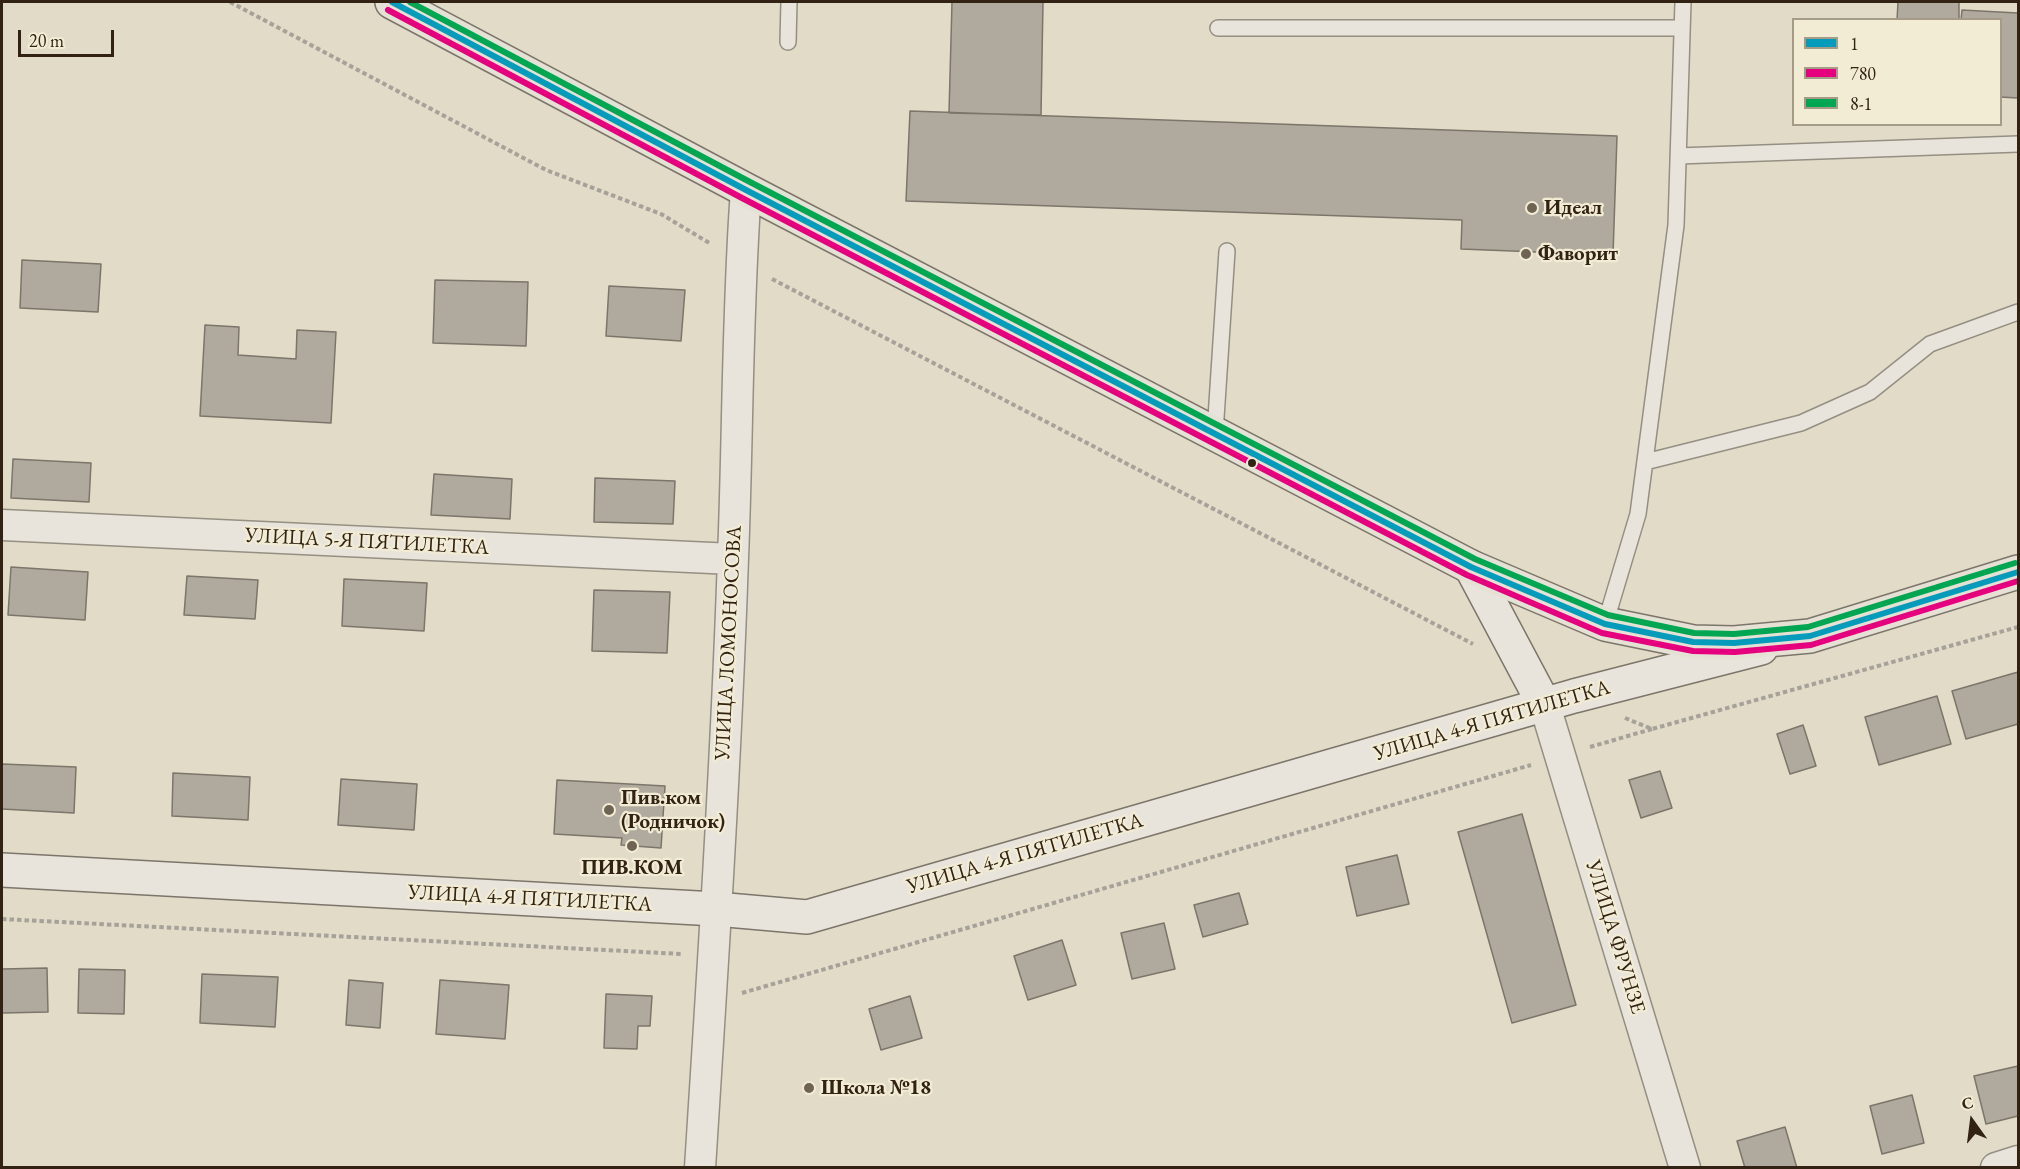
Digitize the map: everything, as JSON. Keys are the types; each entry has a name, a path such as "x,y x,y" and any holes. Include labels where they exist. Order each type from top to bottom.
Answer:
{"main road":[{"path":"392,2 746,190 1472,567 1605,624 1693,642 1734,643 1810,636"},
{"name":"УЛИЦА 4-Я ПЯТИЛЕТКА","path":"1810,636 2019,572"}],"street":[{"name":"УЛИЦА ЛОМОНОСОВА","path":"700,1167 716,909 733,559 741,263 746,190"},
{"name":"УЛИЦА 5-Я ПЯТИЛЕТКА","path":"2,525 733,559"},
{"path":"1472,567 1545,706"},
{"name":"УЛИЦА 4-Я ПЯТИЛЕТКА","path":"2,870 807,916 1574,696 1810,636"},
{"name":"УЛИЦА ФРУНЗЕ","path":"1545,706 1685,1167"},
{"path":"1996,1167 2019,1161"}],"lane":[{"path":"788,42 789,2"},
{"path":"1605,624 1638,514 1676,225 1683,2"},
{"path":"1218,28 1682,28"},
{"path":"1678,156 2019,144"},
{"path":"1215,433 1227,251"},
{"path":"1645,462 1801,423 1870,392 1930,344 2019,312"}],"path":[{"path":"230,2 546,170 661,214 741,263 1474,644"},
{"path":"1623,717 1652,729 2019,627"}],"building":[{"path":"952,2 1043,2 1041,115 949,113"},
{"path":"1898,2 1959,2 1959,18 1897,18"},
{"path":"1962,10 2018,13 2018,98 2002,97 2002,18 1961,18"},
{"path":"910,111 1617,136 1613,255 1461,249 1462,220 906,201"},
{"path":"22,260 101,264 98,312 20,308"},
{"path":"435,280 528,282 526,346 433,343"},
{"path":"609,286 685,290 681,341 606,336"},
{"path":"205,325 239,327 238,355 296,359 297,330 336,332 331,423 200,416"},
{"path":"13,459 91,463 89,502 11,498"},
{"path":"434,474 512,479 510,519 431,515"},
{"path":"595,478 675,481 673,524 594,522"},
{"path":"11,567 88,572 85,620 8,615"},
{"path":"187,576 258,580 255,619 184,615"},
{"path":"344,579 427,583 424,631 342,626"},
{"path":"594,590 670,592 667,653 592,651"},
{"path":"2018,672 2018,724 1966,739 1952,691"},
{"path":"1937,696 1951,744 1879,765 1865,717"},
{"path":"1803,725 1816,766 1790,774 1777,734"},
{"path":"2,764 76,767 74,813 2,809"},
{"path":"1660,771 1672,808 1641,818 1629,780"},
{"path":"173,773 250,777 248,820 172,816"},
{"path":"341,779 417,784 414,830 338,825"},
{"name":"Пив.ком (Родничок)","path":"557,780 665,786 661,848 621,845 622,838 554,834"},
{"path":"1522,814 1576,1005 1512,1023 1458,832"},
{"path":"1397,855 1409,904 1357,916 1346,867"},
{"path":"1239,893 1248,924 1203,937 1194,905"},
{"path":"1164,923 1175,969 1132,979 1121,933"},
{"path":"1062,940 1076,985 1028,1000 1014,956"},
{"path":"47,968 48,1012 2,1013 2,969"},
{"path":"79,969 125,970 124,1014 78,1013"},
{"path":"202,974 278,977 275,1027 200,1023"},
{"path":"349,980 383,983 380,1028 346,1025"},
{"path":"440,980 509,985 505,1039 436,1034"},
{"path":"606,994 652,996 650,1026 638,1026 637,1049 604,1048"},
{"path":"910,996 922,1038 881,1050 869,1009"},
{"path":"2018,1066 2018,1116 1986,1124 1974,1076"},
{"path":"1912,1095 1924,1143 1882,1154 1870,1106"},
{"path":"1785,1127 1797,1168 1745,1168 1737,1141"}],"transit line":[{"name":"1","path":"392,2 746,190 1471,567 1605,624 1693,642 1734,643 1810,636 2018,572"},
{"name":"8-1","path":"410,2 750,182 1475,559 1608,615 1694,633 1734,634 1808,627 2015,563"},
{"name":"780","path":"388,10 742,198 1467,575 1602,633 1693,651 1735,652 1811,645 2018,581"}],"place":[{"name":"Идеал","path":"1532,208"},
{"name":"Фаворит","path":"1526,254"},
{"name":"Пив.ком (Родничок)","path":"609,810"},
{"name":"ПИВ.КОМ","path":"632,846"},
{"name":"Школа №18","path":"809,1088"}]}
